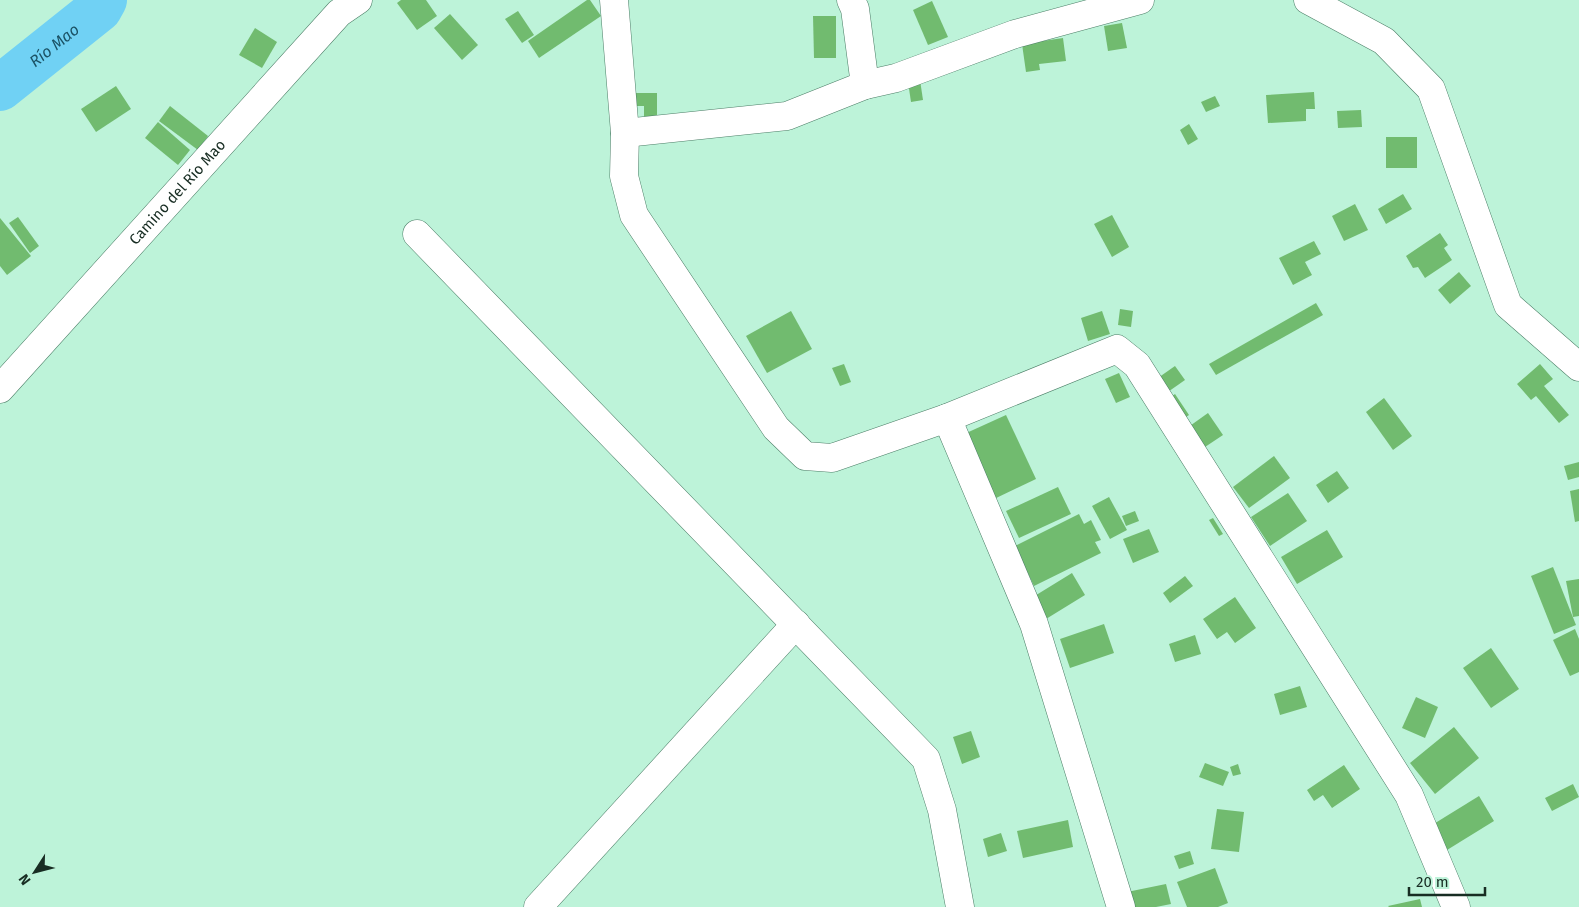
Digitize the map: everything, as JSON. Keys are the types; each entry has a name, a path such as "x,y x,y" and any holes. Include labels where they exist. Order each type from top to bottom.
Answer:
{"street":[{"name":"Camino del Río Mao","path":"0,389 339,13 358,0"},
{"path":"614,0 626,133 624,176 634,215 776,428 805,456 832,458 947,418 1117,349 1137,365 1409,795 1456,907"},
{"path":"851,0 855,9 865,85"},
{"path":"626,133 787,116 865,85 896,78 1016,34 1140,0"},
{"path":"1308,0 1384,40 1431,89 1508,305 1579,367"},
{"path":"417,234 926,759 942,810 960,907"},
{"path":"947,418 1034,624 1121,907"},
{"path":"538,907 796,624"}],"building":[{"path":"401,0 426,0 437,16 417,30 397,3"},
{"path":"587,0 590,0 601,16 539,58 528,41"},
{"path":"932,1 948,37 928,45 913,10"},
{"path":"518,11 534,35 522,43 505,19"},
{"path":"450,14 478,45 462,60 434,28"},
{"path":"813,16 836,16 836,58 814,58"},
{"path":"1122,23 1127,48 1108,51 1104,26"},
{"path":"255,28 277,42 262,68 239,55"},
{"path":"1063,38 1066,61 1039,64 1040,70 1026,72 1022,44"},
{"path":"920,80 923,100 911,102 908,82"},
{"path":"116,86 131,109 96,132 81,109"},
{"path":"1314,92 1315,109 1306,109 1306,121 1268,123 1266,95"},
{"path":"635,93 657,93 657,118 644,118 644,106 635,106"},
{"path":"1215,96 1220,106 1206,112 1201,102"},
{"path":"170,106 208,136 198,150 159,121"},
{"path":"1361,110 1362,127 1338,128 1337,111"},
{"path":"158,122 190,150 178,165 145,138"},
{"path":"1189,124 1198,139 1188,145 1180,130"},
{"path":"1386,137 1417,137 1417,168 1386,168"},
{"path":"1403,194 1412,209 1386,224 1378,209"},
{"path":"1355,204 1368,230 1344,241 1332,216"},
{"path":"1112,215 1129,247 1112,257 1094,224"},
{"path":"18,217 39,246 30,253 9,223"},
{"path":"0,218 31,256 7,275 0,266"},
{"path":"1440,233 1448,245 1444,248 1452,260 1425,278 1418,267 1413,268 1406,256"},
{"path":"1314,241 1321,254 1305,262 1312,275 1293,285 1279,258"},
{"path":"1459,272 1471,286 1450,304 1438,290"},
{"path":"1316,303 1323,315 1216,375 1209,364"},
{"path":"1120,309 1133,311 1131,327 1118,325"},
{"path":"791,311 812,349 767,373 746,336"},
{"path":"1102,311 1110,334 1088,341 1081,318"},
{"path":"844,364 851,382 840,386 832,368"},
{"path":"1540,364 1553,379 1544,386 1569,415 1559,423 1536,396 1531,400 1517,384"},
{"path":"1175,366 1185,380 1165,394 1155,380"},
{"path":"1119,373 1130,397 1116,403 1105,379"},
{"path":"1175,394 1189,415 1179,422 1166,401"},
{"path":"1384,398 1412,436 1393,450 1366,412"},
{"path":"1208,413 1223,435 1202,449 1187,428"},
{"path":"1006,415 1036,479 992,500 962,435"},
{"path":"1274,456 1290,478 1249,508 1233,487"},
{"path":"1579,462 1579,477 1568,480 1564,466"},
{"path":"1337,471 1349,488 1328,503 1316,485"},
{"path":"1058,487 1071,514 1019,538 1006,511"},
{"path":"1579,489 1579,521 1575,522 1570,491"},
{"path":"1288,493 1307,521 1270,546 1251,517"},
{"path":"1109,497 1127,530 1110,539 1092,506"},
{"path":"1135,511 1139,521 1126,526 1122,516"},
{"path":"1079,514 1084,524 1091,520 1101,540 1095,542 1101,553 1034,586 1015,546"},
{"path":"1213,518 1223,534 1219,536 1209,520"},
{"path":"1149,529 1159,552 1133,563 1123,539"},
{"path":"1327,530 1343,557 1297,584 1281,557"},
{"path":"1553,567 1576,625 1554,634 1531,576"},
{"path":"1072,573 1085,595 1046,619 1033,597"},
{"path":"1185,576 1193,586 1170,603 1163,593"},
{"path":"1579,579 1579,616 1573,617 1566,581"},
{"path":"1235,597 1256,628 1235,643 1227,632 1217,639 1203,619"},
{"path":"1104,624 1114,653 1070,668 1060,639"},
{"path":"1575,629 1579,639 1579,672 1570,676 1553,640"},
{"path":"1195,635 1201,654 1175,662 1169,644"},
{"path":"1491,648 1519,689 1491,708 1463,668"},
{"path":"1300,686 1307,707 1280,715 1274,694"},
{"path":"1416,697 1438,707 1425,738 1402,728"},
{"path":"1454,727 1479,758 1435,794 1410,763"},
{"path":"971,731 980,757 962,764 953,737"},
{"path":"1205,763 1229,772 1223,786 1199,777"},
{"path":"1238,764 1241,774 1233,776 1230,767"},
{"path":"1344,765 1360,789 1332,808 1323,795 1314,801 1307,790"},
{"path":"1573,784 1579,797 1552,811 1545,798"},
{"path":"1479,796 1494,821 1447,850 1432,825"},
{"path":"1217,809 1244,812 1239,852 1211,849"},
{"path":"1068,820 1073,847 1023,858 1017,831"},
{"path":"1001,833 1007,851 988,857 983,839"},
{"path":"1190,851 1194,864 1179,869 1174,856"},
{"path":"1215,868 1228,903 1218,907 1187,907 1177,882"},
{"path":"1166,884 1171,904 1156,907 1130,907 1127,892"},
{"path":"1420,899 1422,907 1388,906"}],"waterway":[{"name":"Río Mao","path":"0,88 99,9 104,0"}]}
